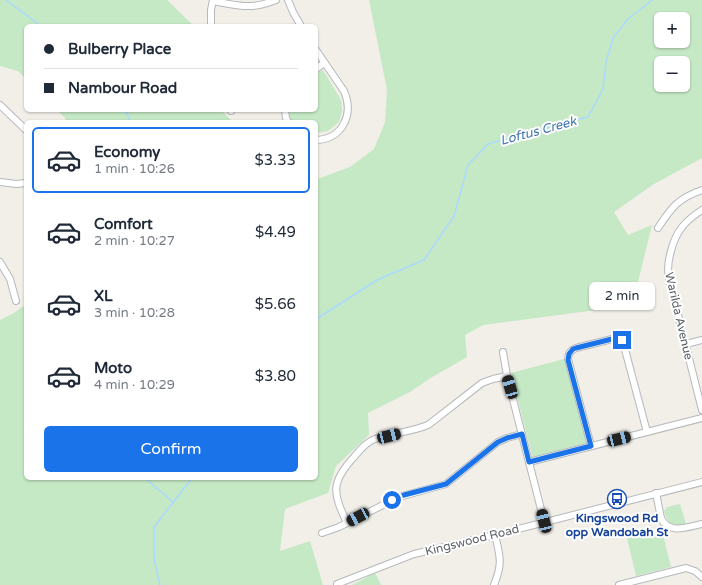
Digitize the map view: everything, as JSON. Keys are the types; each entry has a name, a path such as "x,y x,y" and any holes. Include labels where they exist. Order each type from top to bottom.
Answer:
{"street":[{"path":"211,24 213,0 249,7 276,0"},
{"path":"288,0 300,24"},
{"path":"318,53 344,91 348,103 348,115 342,125 333,135 318,140"},
{"path":"318,68 324,63"},
{"path":"0,105 24,128"},
{"path":"0,182 24,183"},
{"path":"658,228 672,208 692,193 702,190"},
{"name":"Warilda Avenue","path":"702,210 688,220 676,235 673,241 668,265 669,279 702,410"},
{"path":"0,262 10,279 16,301"},
{"path":"591,446 568,360 569,354 573,349 616,338 622,340 625,345 647,432"},
{"path":"686,344 702,340"},
{"path":"503,352 507,376 544,521"},
{"path":"347,523 338,505 337,485 340,475 345,467 363,447 375,439 428,425 482,383 507,376"},
{"path":"529,462 702,418"},
{"path":"322,533 339,527 398,497 446,484 498,442 522,434"},
{"name":"Kingswood Road","path":"337,584 414,554 495,535 544,521 702,482"},
{"path":"656,493 661,518 667,526 676,529 702,524"},
{"path":"494,585 500,564 495,535"},
{"path":"619,585 686,568 695,571 702,577"}],"green space":[{"path":"0,0 167,0 192,24 24,24 24,77 18,71 0,66"},
{"path":"369,0 702,0 702,158 654,184 614,212 628,235 652,225 637,286 596,310 483,325 465,335 467,357 410,392 368,413 369,435 336,466 328,493 285,509 280,551 310,541 323,585 0,585 0,320 14,313 24,306 24,480 318,480 318,179 350,167 374,149 385,122 387,90"},
{"path":"323,70 341,100 342,111 339,122 328,131 318,133 318,120 291,120 289,112 318,112 318,73"},
{"path":"59,112 223,112 231,120 66,120"},
{"path":"564,359 566,361 587,445 533,459 511,373"},
{"path":"680,504 686,524 671,524 664,511 667,507"},
{"path":"649,533 663,535 671,567 636,576 627,538"},
{"path":"375,573 381,585 352,585"}],"waterway":[{"path":"6,0 38,24"},
{"name":"Loftus Creek","path":"318,318 379,279 424,260 454,216 468,165 488,144 588,117 603,89 606,62 613,38 628,19 652,0"},
{"path":"126,112 130,120"},
{"path":"147,480 173,502"},
{"path":"160,585 154,559 154,527 190,480"}],"place":[{"name":"Kingswood Rd opp Wandobah St","path":"617,499"}],"route":[{"path":"392,500 404,495 446,484 498,442 507,438 522,434 529,462 591,446 568,356 573,349 576,348 616,338 622,340"}]}
